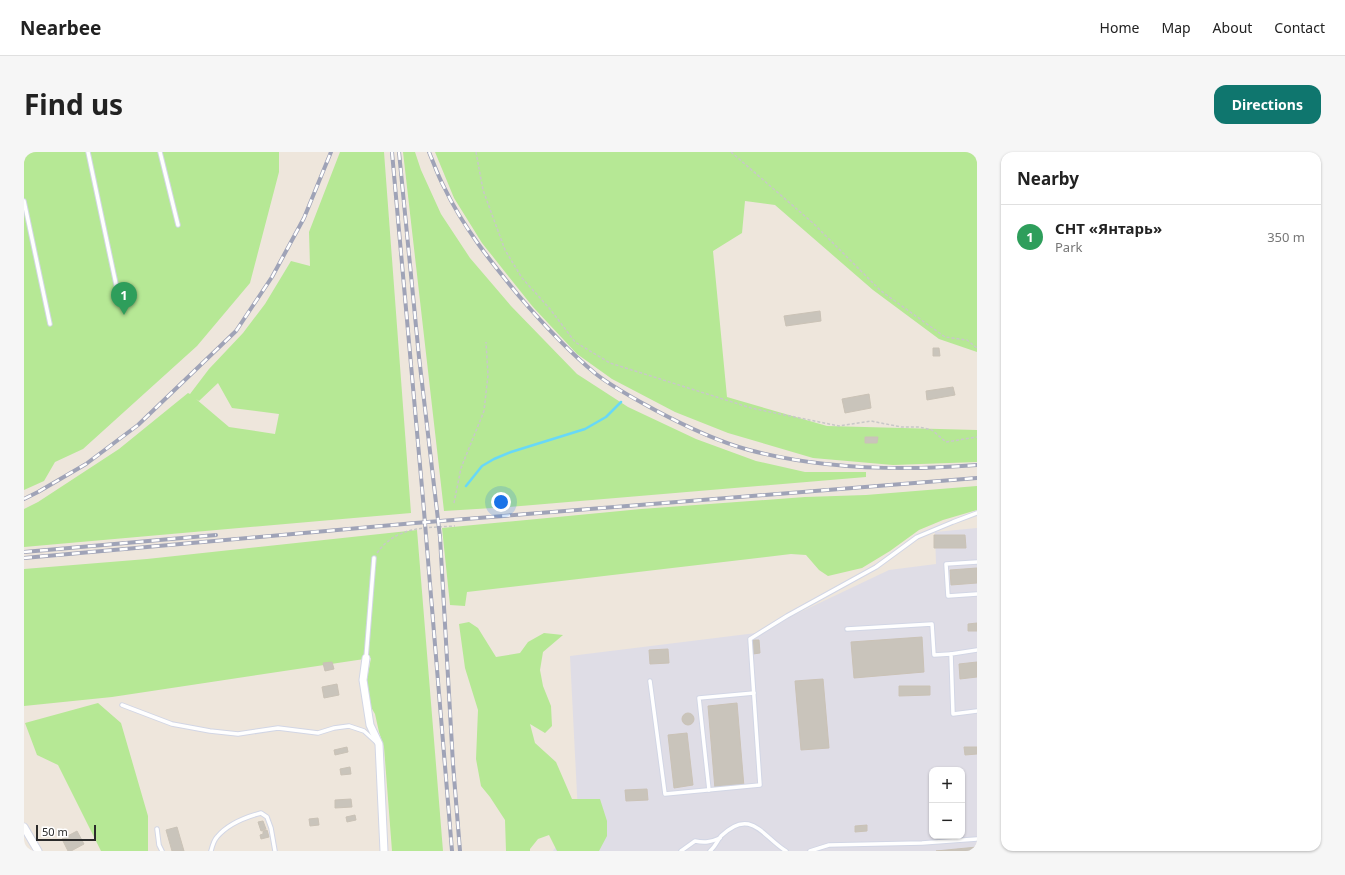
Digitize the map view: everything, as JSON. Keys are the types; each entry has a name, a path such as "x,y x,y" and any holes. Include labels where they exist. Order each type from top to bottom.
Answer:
{"street":[{"path":"366,658 363,680 365,701 370,725 378,744 384,851"},
{"path":"24,827 38,851"}],"lane":[{"path":"88,152 120,303"},
{"path":"160,152 178,225"},
{"path":"24,201 50,324"},
{"path":"650,681 665,794 760,785 750,639 786,616 876,567 917,537 977,514"},
{"path":"366,658 374,558"},
{"path":"977,562 946,564 948,596 977,594"},
{"path":"847,629 932,624 934,655 977,650"},
{"path":"950,654 953,714 977,711"},
{"path":"709,790 699,698 754,693"},
{"path":"122,705 172,724 238,734 278,728 318,733 334,728 349,726 364,731 378,744"},
{"path":"211,851 216,837 228,828 248,817 261,813 267,817 271,828 275,851"},
{"path":"682,851 695,841 704,843 720,838 733,826 742,823 751,825 765,833 786,851"},
{"path":"157,829 159,845 162,851"},
{"path":"710,851 716,846 720,838"},
{"path":"810,851 829,845 922,843 977,839"}],"path":[{"path":"476,152 483,190 505,250 522,278 550,309 576,342 610,363 751,408 839,426 871,421 901,427 919,427 932,430 946,442 977,436"},
{"path":"731,152 814,224 881,291 946,337 967,340 977,348"},
{"path":"454,503 461,468 484,411 488,375 486,342"},
{"path":"374,558 381,548 397,534 417,529 454,526"}],"shaded area":[{"path":"977,528 977,851 553,851 578,814 570,656 756,633 889,570 936,564 935,532"}],"green space":[{"path":"24,152 279,152 279,172 250,283 197,346 83,449 55,462 44,481 24,490"},
{"path":"340,152 384,152 411,513 24,547 24,509 38,502 119,449 188,393 190,394 209,369 243,333 265,304 291,261 310,266 309,232","holes":["218,383 232,408 279,414 275,434 229,427 196,399 199,401"]},
{"path":"403,152 415,152 421,170 441,214 470,258 511,306 577,374 628,407 696,439 756,461 805,472 866,472 866,477 509,507 444,511"},
{"path":"435,152 977,152 977,352 939,339 873,290 775,205 745,201 742,233 713,251 727,397 827,426 977,430 977,462 893,465 813,458 728,433 675,412 612,379 577,354 533,307 482,243 454,198"},
{"path":"977,486 977,510 943,520 919,530 890,551 862,568 828,576 819,570 806,555 791,554 467,592 465,606 450,605 442,528 641,509 805,497 866,495"},
{"path":"417,530 443,851 392,851 384,747 375,714 364,695 371,658 112,697 24,706 24,569 147,559"},
{"path":"469,622 478,628 496,657 520,653 528,642 544,633 563,635 543,652 540,670 543,686 551,706 552,726 545,733 530,724 535,743 556,762 572,799 600,799 607,821 607,836 599,851 557,851 549,835 538,839 530,851 506,851 505,820 481,786 476,759 478,710 465,668 459,624"},
{"path":"98,703 121,723 148,816 148,851 101,851 58,765 37,755 25,723"}],"building":[{"path":"820,311 821,321 786,326 784,316"},
{"path":"933,348 939,348 940,356 933,356"},
{"path":"953,387 955,395 927,400 926,391"},
{"path":"869,394 871,408 845,413 842,399"},
{"path":"865,437 878,437 877,443 865,443"},
{"path":"934,535 965,535 966,548 934,548"},
{"path":"977,568 977,583 951,585 950,570"},
{"path":"977,623 977,631 968,631 968,624"},
{"path":"922,637 924,672 854,678 851,642"},
{"path":"752,640 759,640 760,653 753,654"},
{"path":"668,649 669,663 650,664 649,650"},
{"path":"332,662 334,669 325,671 323,663"},
{"path":"977,662 977,677 960,679 959,664"},
{"path":"823,679 829,748 801,750 795,681"},
{"path":"337,684 339,695 324,698 322,687"},
{"path":"899,686 930,686 930,695 899,696"},
{"path":"737,703 744,787 715,789 708,706"},
{"path":"688,713 692,715 694,719 692,723 688,725 684,723 682,719 684,715"},
{"path":"687,733 693,785 674,788 668,735"},
{"path":"347,747 348,752 335,755 334,750"},
{"path":"964,747 977,747 977,754 965,755"},
{"path":"350,767 351,774 341,775 340,769"},
{"path":"647,789 648,800 626,801 625,790"},
{"path":"351,799 352,807 335,808 335,800"},
{"path":"355,815 356,820 347,822 346,817"},
{"path":"318,818 319,825 310,826 309,819"},
{"path":"263,821 266,829 261,831 258,822"},
{"path":"867,825 867,831 855,832 855,826"},
{"path":"177,827 184,851 172,851 166,830"},
{"path":"267,830 269,837 261,839 260,835 263,834 263,831"},
{"path":"77,831 84,844 71,851 68,851 62,839"},
{"path":"977,847 977,851 936,851"}],"waterway":[{"path":"466,486 482,466 494,459 511,452 585,429 606,417 621,402"}],"railway":[{"path":"24,499 86,464 138,425 236,331 272,277 304,218 331,152"},
{"path":"392,152 423,499 452,851"},
{"path":"399,152 419,357 440,537 453,764 460,851"},
{"path":"429,152 452,202 488,257 519,296 556,337 596,374 617,389 701,433 749,450 776,456 833,465 862,467 920,468 977,465"},
{"path":"24,558 415,523 977,478"},
{"path":"24,552 216,535"}],"place":[{"name":"СНТ «Янтарь»","path":"124,315"}]}
